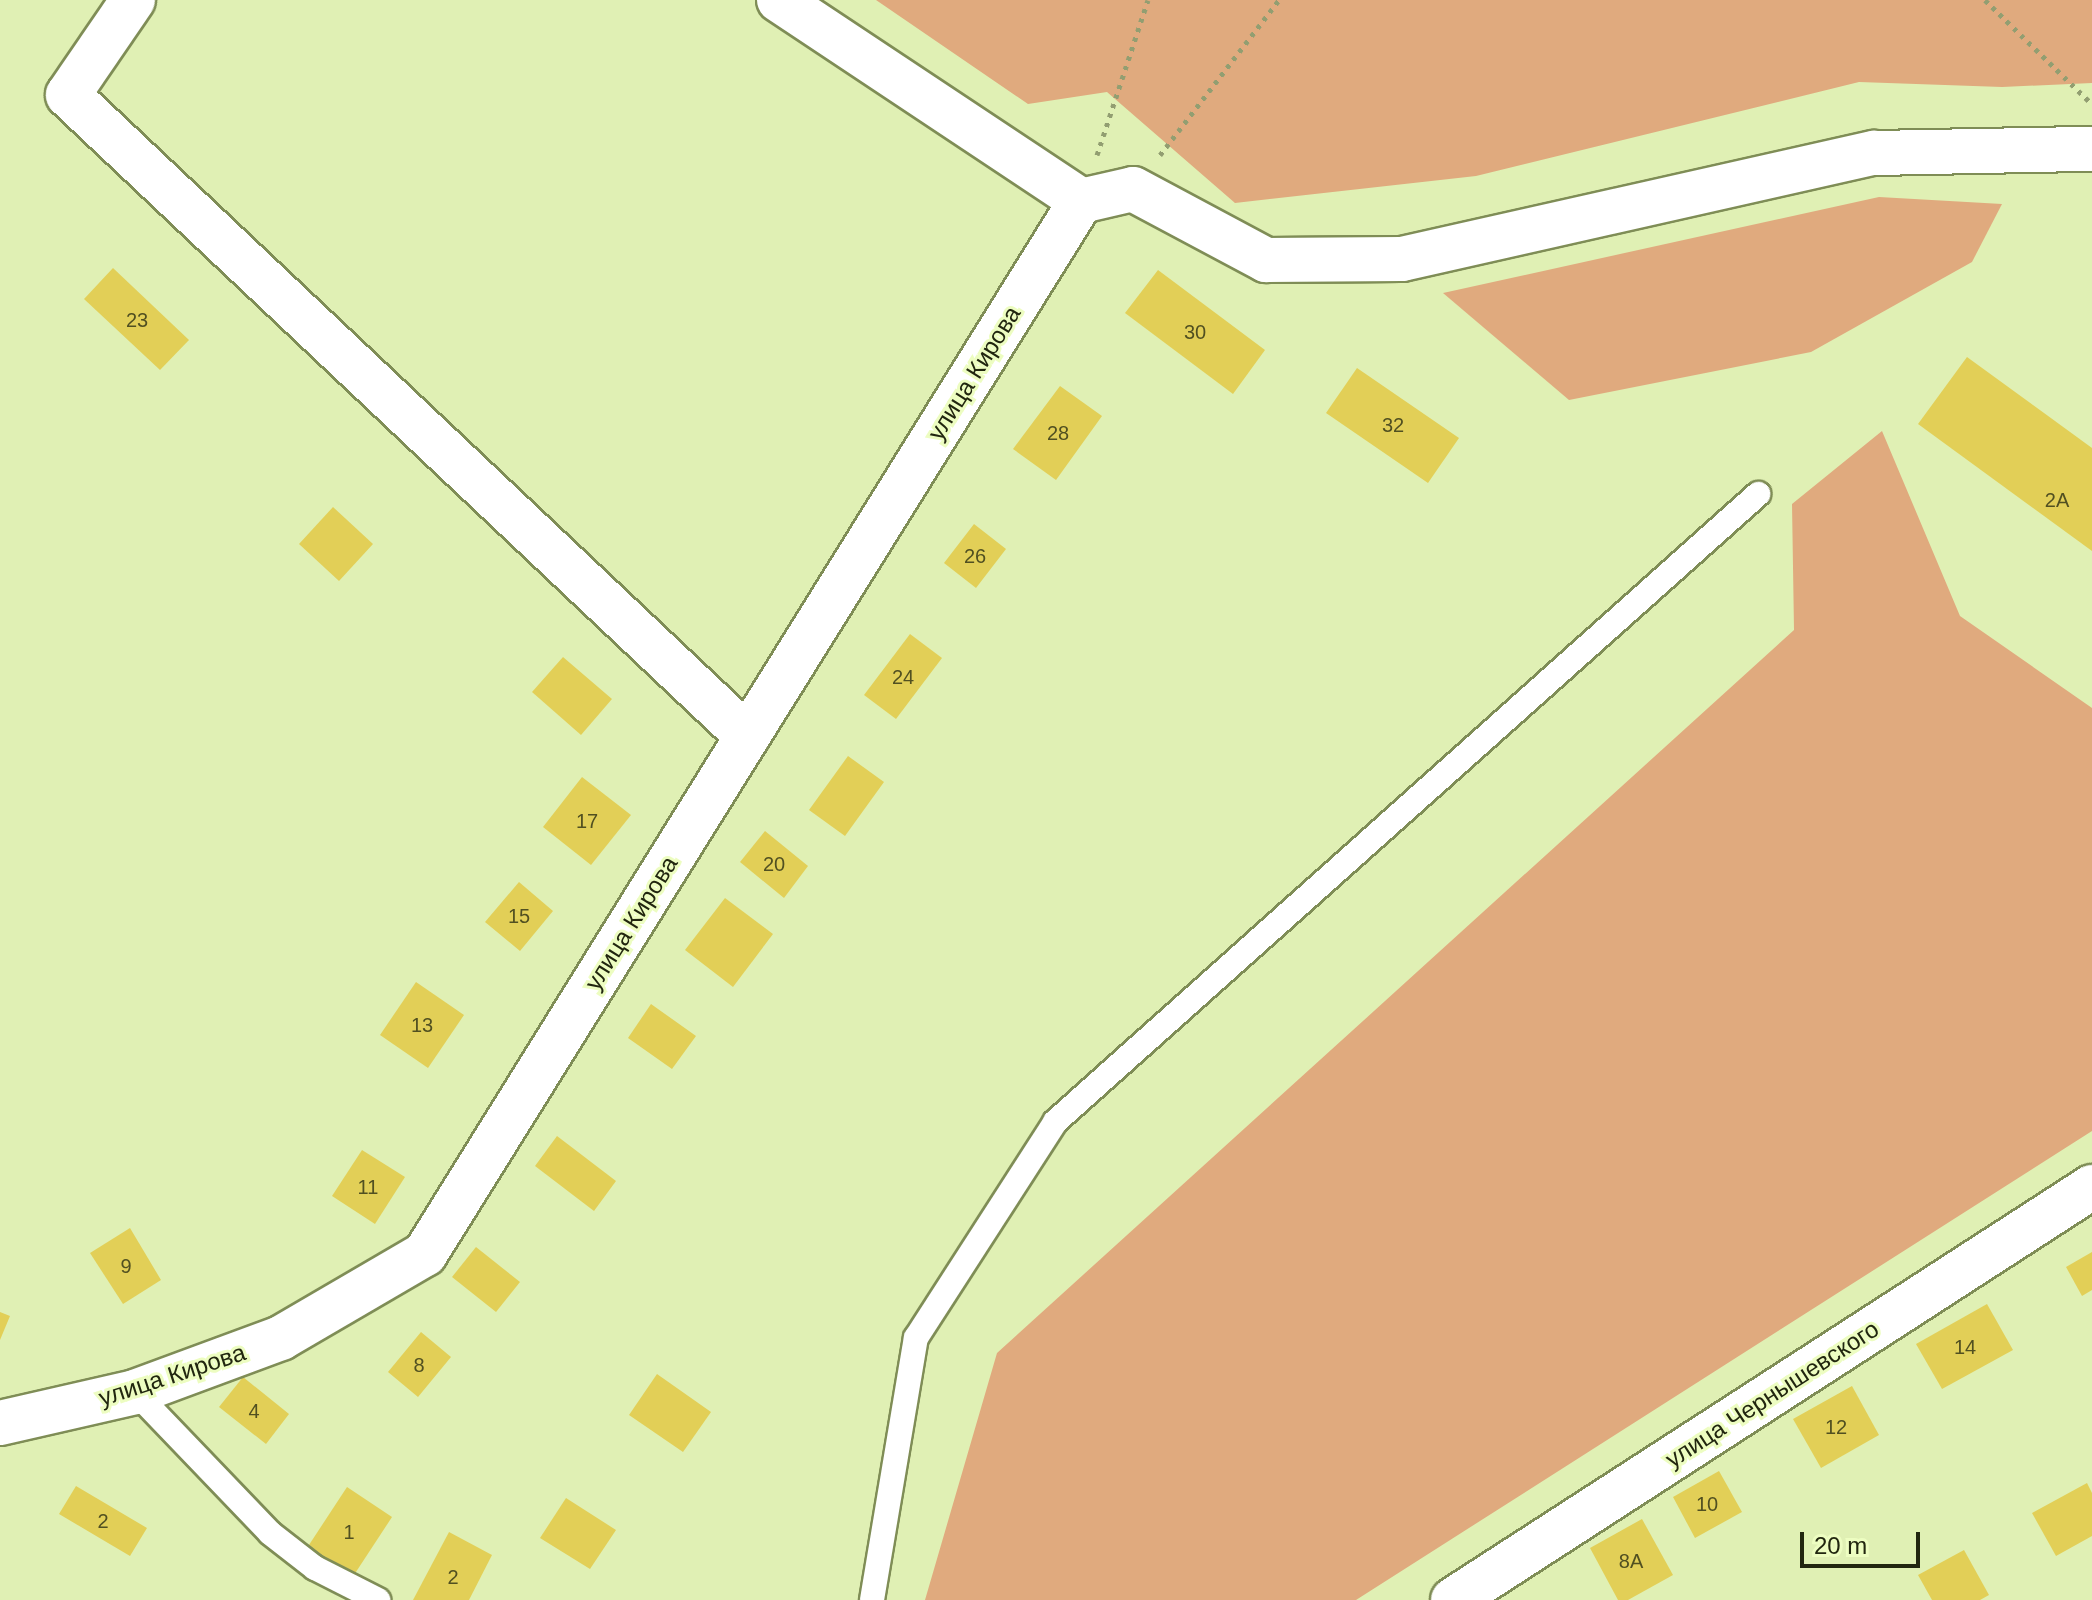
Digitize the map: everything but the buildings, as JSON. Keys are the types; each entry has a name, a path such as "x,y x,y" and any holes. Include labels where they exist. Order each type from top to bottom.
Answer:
{"street":[{"path":"133,0 68,95 747,736"},
{"path":"779,0 1081,201 1133,189 1266,260 1402,259 1874,153 2092,149"},
{"name":"улица Кирова","path":"0,1423 135,1392 281,1338 425,1254 1081,201"},
{"name":"улица Чернышевского","path":"1453,1600 2092,1187"}],"lane":[{"path":"872,1600 916,1338 1055,1122 1758,494"},
{"path":"135,1392 270,1533 315,1568 378,1600"}],"path":[{"path":"1081,201 1148,0"},
{"path":"1133,189 1279,0"},
{"path":"1985,0 2092,104"}],"shaded area":[{"path":"876,0 2092,0 2092,83 2002,87 1859,82 1476,176 1235,203 1107,92 1028,104"},
{"path":"1879,197 2002,204 1972,262 1811,352 1569,400 1443,293"},
{"path":"1882,431 1960,616 2092,708 2092,1131 1356,1600 925,1600 997,1353 1794,630 1792,504"}]}
